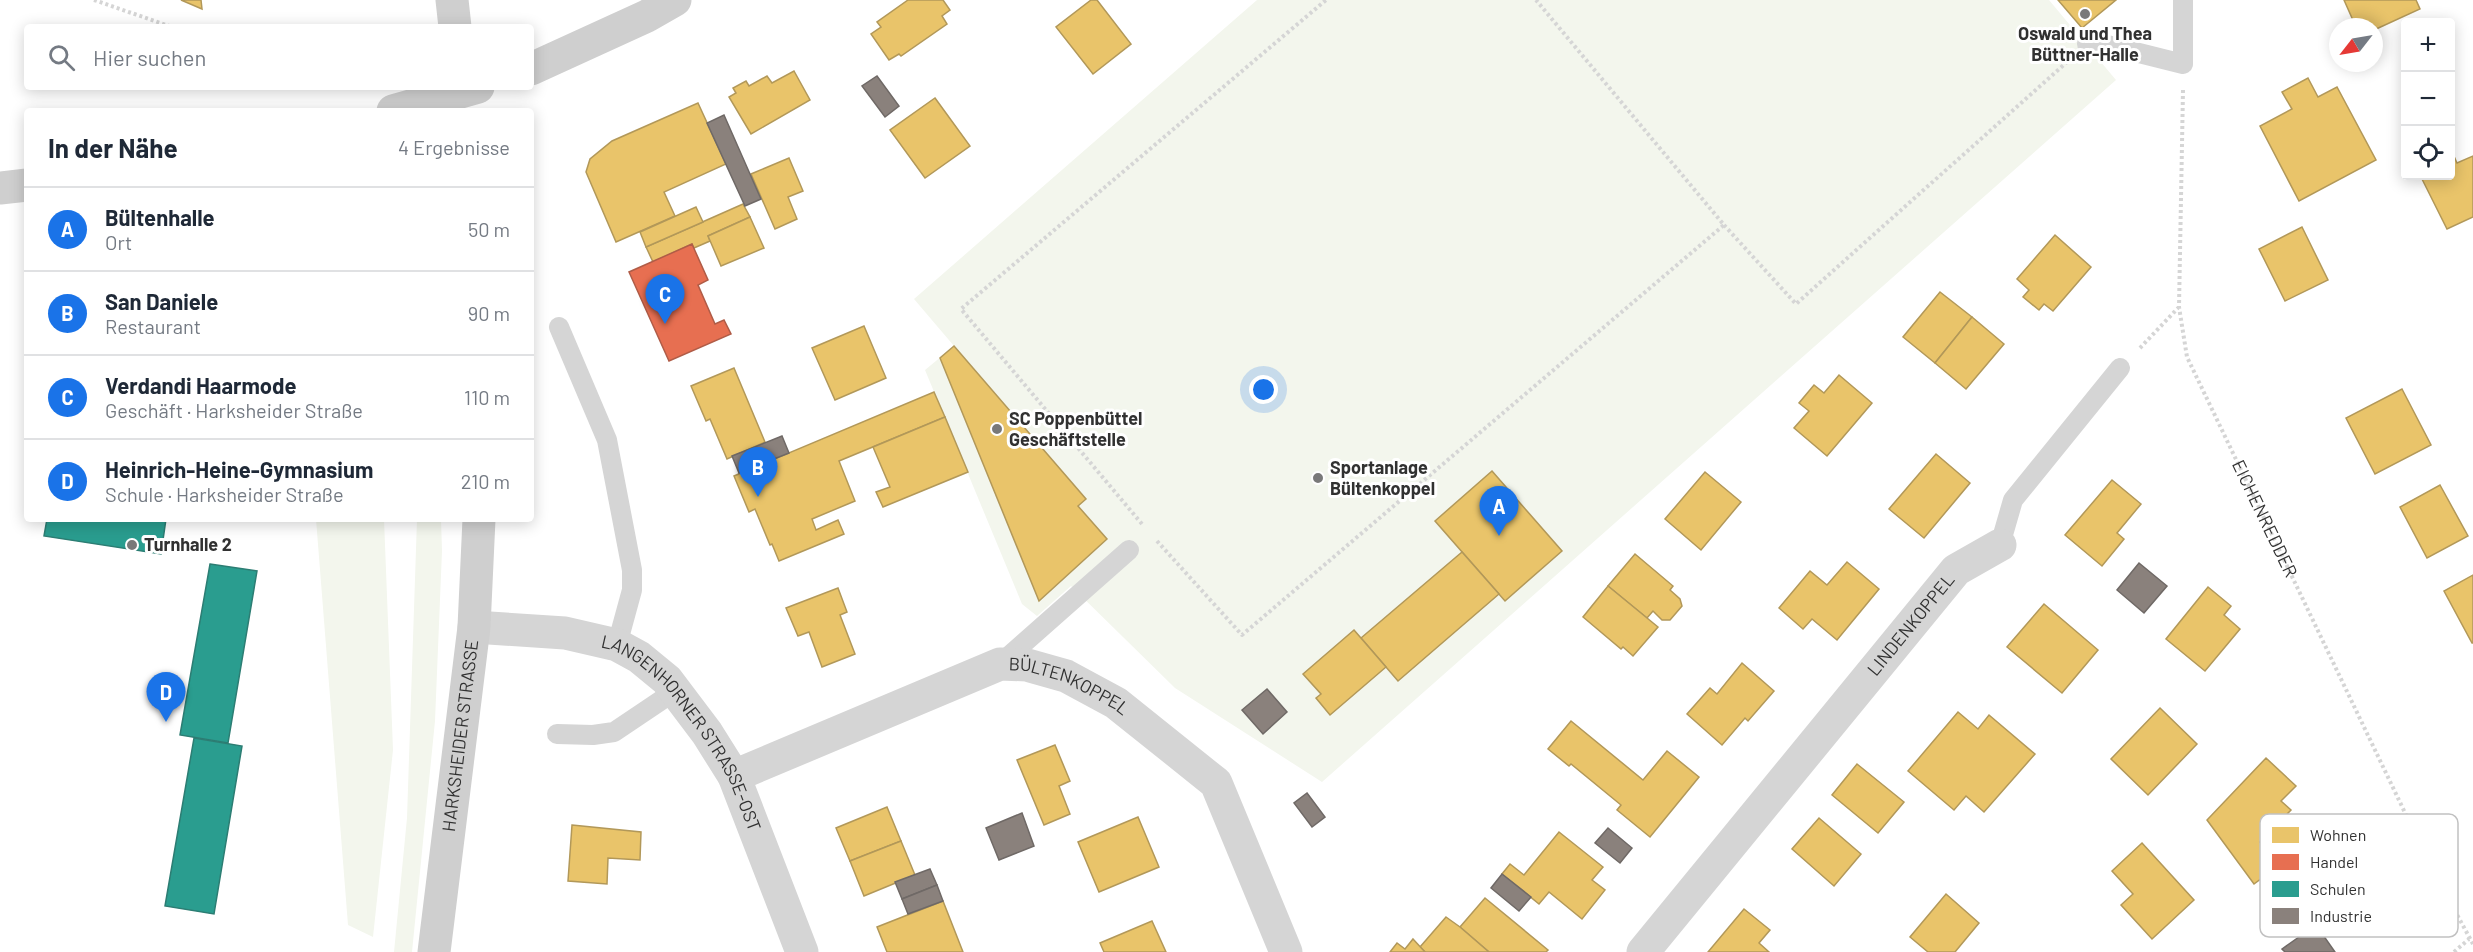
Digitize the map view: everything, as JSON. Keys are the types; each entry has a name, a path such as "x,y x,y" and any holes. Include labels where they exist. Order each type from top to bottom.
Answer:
{"main road":[{"path":"452,0 455,24"},
{"path":"534,68 637,21 675,0"},
{"path":"406,108 468,94"},
{"path":"0,188 24,184"},
{"name":"HARKSHEIDER STRASSE","path":"434,952 474,627 478,522"}],"street":[{"name":"LINDENKOPPEL","path":"1643,952 1851,695 1956,570 2000,545"},
{"name":"LANGENHORNER STRASSE-OST","path":"474,627 565,633 617,645 639,657 667,680 707,733 734,776 802,952"},
{"name":"BÜLTENKOPPEL","path":"734,776 1000,664 1027,665 1066,676 1106,698 1216,783 1286,952"}],"lane":[{"path":"2087,44 2107,45 2183,64 2183,0"},
{"path":"559,327 607,440 632,570 632,590 617,645"},
{"name":"LINDENKOPPEL","path":"2000,545 2013,500 2120,368"},
{"path":"1000,664 1129,550"},
{"path":"557,734 593,735 614,732 675,691"}],"path":[{"path":"94,0 163,24"},
{"path":"1149,532 961,309 1326,0"},
{"path":"1536,0 1724,225 1796,304 2087,44"},
{"name":"EICHENREDDER","path":"2183,64 2179,307 2187,357 2406,814"},
{"path":"1157,541 1242,635 1724,225"},
{"path":"2120,368 2179,307"},
{"name":"EICHENREDDER","path":"2458,918 2473,944"},
{"path":"2454,952 2469,939"}],"shaded area":[{"name":"Sportanlage Bültenkoppel","path":"1257,0 2049,0 2116,80 1322,782 1175,688 1071,586 1037,616 1022,604 925,370 954,346 914,299"},
{"path":"316,522 384,522 393,750 373,937 348,925"},
{"path":"417,522 441,522 435,721 412,952 394,952 407,818"}],"building: Wohnen":[{"path":"181,0 201,0 202,9"},
{"path":"908,0 943,0 950,10 942,16 947,24 901,56 899,54 889,60 871,34 881,27 877,22"},
{"path":"1091,0 1097,0 1131,44 1093,74 1056,27"},
{"name":"Oswald und Thea Büttner-Halle","path":"2058,0 2116,0 2082,28"},
{"path":"2344,0 2416,0 2420,9 2383,26 2383,18 2352,18"},
{"path":"794,71 810,100 751,134 729,97 736,93 733,88 746,81 749,86 767,76 772,83"},
{"path":"2308,78 2318,97 2337,87 2376,160 2299,201 2260,126 2292,109 2282,92"},
{"path":"935,98 970,146 925,178 890,130"},
{"path":"698,103 726,164 664,192 675,216 616,242 586,172 590,159 612,141"},
{"path":"2473,156 2473,217 2447,229 2422,180 2455,180 2455,158 2457,163"},
{"path":"789,158 803,191 788,197 797,219 775,229 751,174"},
{"path":"743,204 750,217 708,236 710,241 694,248 692,244 653,262 646,247"},
{"path":"696,207 703,222 646,247 640,232"},
{"path":"750,217 764,248 721,266 708,236"},
{"path":"2302,227 2328,280 2285,301 2259,249"},
{"path":"2055,235 2091,267 2053,311 2044,304 2039,310 2023,297 2029,290 2017,279"},
{"path":"1940,292 1972,317 1935,363 1903,337"},
{"path":"1972,317 2004,344 1966,389 1935,363"},
{"path":"864,326 886,378 835,400 812,348"},
{"name":"SC Poppenbüttel Geschäftstelle","path":"954,346 1086,499 1078,506 1107,539 1039,601 940,358"},
{"path":"734,368 765,442 727,459 710,419 706,421 691,386"},
{"path":"1839,375 1872,403 1827,456 1794,428 1809,411 1799,403 1814,385 1824,393"},
{"path":"2402,389 2431,445 2375,474 2346,418"},
{"path":"934,392 945,417 839,461 855,501 812,519 816,530 838,520 844,534 779,561 755,509 749,512 734,476"},
{"path":"945,417 968,472 883,507 876,492 890,487 873,447"},
{"path":"1936,454 1970,483 1924,538 1889,509"},
{"path":"1492,471 1562,551 1505,601 1435,521"},
{"path":"1705,472 1741,502 1701,550 1665,519"},
{"path":"2112,480 2141,504 2117,533 2124,539 2102,566 2065,535"},
{"path":"2440,485 2468,536 2427,558 2400,507"},
{"path":"1462,552 1499,594 1398,681 1361,638"},
{"path":"1635,554 1673,586 1670,590 1680,599 1682,606 1670,620 1662,620 1653,611 1647,618 1608,586"},
{"path":"1847,562 1879,589 1837,640 1812,619 1803,629 1779,608 1810,571 1827,585"},
{"path":"2473,575 2473,643 2472,643 2444,591"},
{"path":"1608,586 1658,627 1633,656 1623,647 1621,649 1583,617"},
{"path":"2208,587 2231,606 2224,615 2240,629 2205,671 2166,639"},
{"path":"838,588 847,612 840,615 855,654 822,667 809,632 798,636 786,608"},
{"path":"2044,604 2098,650 2062,693 2007,647"},
{"path":"1354,630 1386,667 1330,715 1316,698 1321,694 1303,674"},
{"path":"1742,663 1774,691 1748,721 1745,718 1722,745 1687,714 1710,688 1717,694"},
{"path":"2160,708 2197,744 2148,795 2111,759"},
{"path":"1958,712 1978,729 1989,715 2035,754 1984,812 1966,796 1954,810 1908,771"},
{"path":"1571,721 1643,780 1667,751 1699,777 1650,837 1617,810 1621,805 1571,764 1569,766 1548,749"},
{"path":"1055,745 1070,781 1059,786 1070,814 1044,825 1017,760"},
{"path":"2266,758 2296,786 2281,801 2291,810 2287,814 2260,814 2260,880 2254,884 2207,820"},
{"path":"1857,764 1904,802 1878,833 1832,795"},
{"path":"887,807 901,841 850,861 836,828"},
{"path":"1138,817 1159,867 1099,892 1078,842"},
{"path":"1819,818 1861,854 1834,886 1792,849"},
{"path":"572,825 641,832 640,860 608,858 607,884 568,881"},
{"path":"1559,832 1603,867 1592,880 1605,890 1582,919 1549,892 1539,904 1502,874 1510,864 1524,875"},
{"path":"901,841 915,875 864,896 850,861"},
{"path":"2142,843 2194,900 2152,939 2121,905 2133,894 2112,871"},
{"path":"1946,894 1979,923 1955,952 1928,952 1910,937"},
{"path":"1485,898 1548,950 1546,952 1489,952 1460,927"},
{"path":"943,901 963,952 887,952 877,927"},
{"path":"1744,909 1770,930 1759,943 1769,952 1708,952"},
{"path":"1446,917 1489,952 1425,952 1420,947"},
{"path":"1152,921 1166,952 1104,952 1100,943"},
{"path":"1413,939 1425,952 1390,952 1397,943 1405,949"}],"building: Handel":[{"path":"692,244 708,280 698,285 715,324 724,320 731,334 669,361 629,272"}],"building: Schulen":[{"name":"Turnhalle 2","path":"46,522 166,522 161,554 44,536"},
{"path":"210,564 257,571 228,743 180,735"},
{"path":"194,738 242,746 214,914 165,906"}],"building: Industrie":[{"path":"877,76 899,106 885,117 862,86"},
{"path":"724,115 761,199 745,206 707,123"},
{"path":"782,436 789,453 739,473 732,456"},
{"path":"2139,563 2167,586 2144,613 2117,590"},
{"path":"1267,689 1287,712 1263,734 1242,710"},
{"path":"1307,793 1325,817 1312,827 1294,803"},
{"path":"1022,813 1034,846 999,860 986,828"},
{"path":"1608,828 1632,848 1620,863 1595,843"},
{"path":"930,869 937,885 902,899 895,882"},
{"path":"1502,874 1531,897 1519,911 1491,888"},
{"path":"937,885 943,901 908,914 902,899"},
{"path":"2299,937 2324,937 2335,952 2285,952 2282,949"}],"place":[{"name":"Oswald und Thea Büttner-Halle","path":"2085,14"},
{"name":"Verdandi Haarmode","path":"665,324"},
{"name":"SC Poppenbüttel Geschäftstelle","path":"997,429"},
{"name":"Sportanlage Bültenkoppel","path":"1318,478"},
{"name":"San Daniele","path":"758,497"},
{"name":"Bültenhalle","path":"1499,536"},
{"name":"Turnhalle 2","path":"132,545"},
{"name":"Heinrich-Heine-Gymnasium","path":"166,722"}]}
